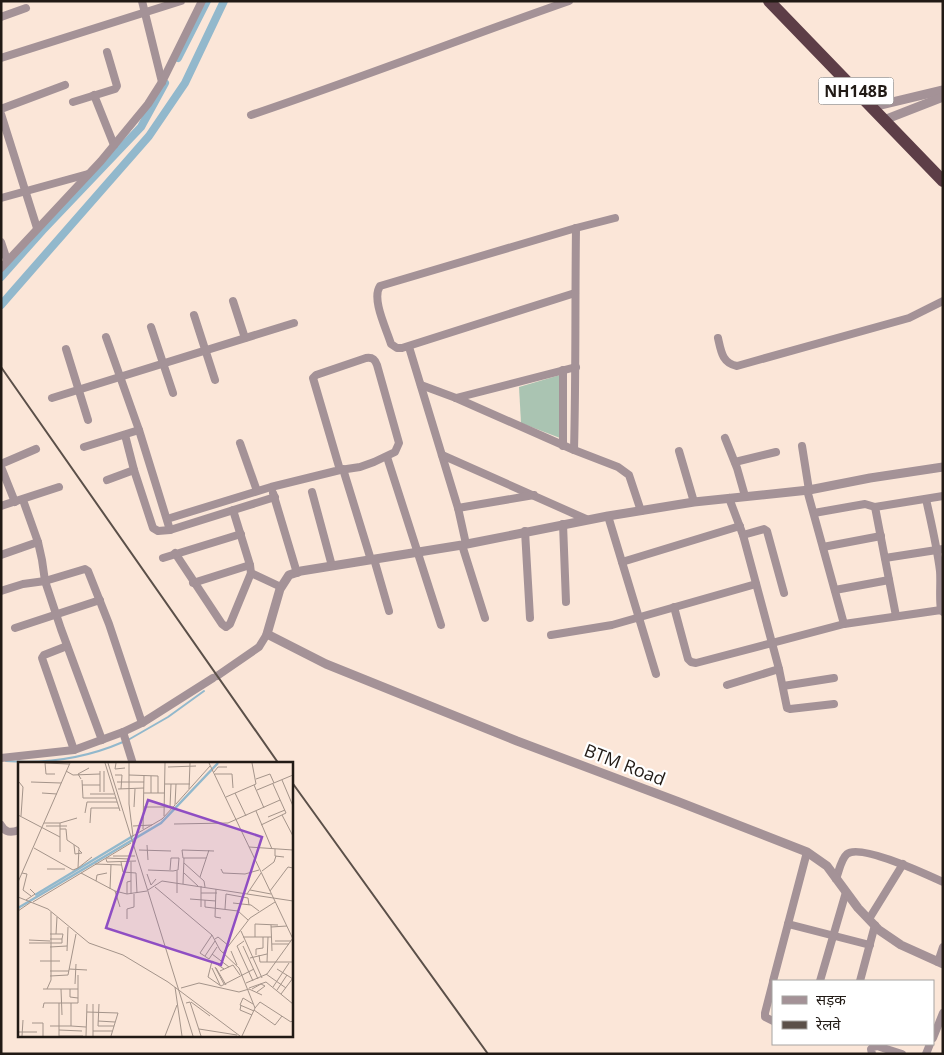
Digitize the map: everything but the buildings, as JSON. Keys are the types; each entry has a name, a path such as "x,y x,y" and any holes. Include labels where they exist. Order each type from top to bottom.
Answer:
{"highway":[{"name":"NH148B","path":"769,1 877,106"},
{"name":"NH148B","path":"779,1 888,118 943,181"},
{"name":"NH148B","path":"888,118 943,170"}],"street":[{"path":"142,1 162,82"},
{"path":"1,58 181,1"},
{"path":"1,268 90,173 148,104 162,82 202,1"},
{"path":"250,115 342,85 569,1"},
{"path":"1,17 26,8"},
{"path":"73,102 112,90 117,86 107,52"},
{"path":"1,109 65,85"},
{"path":"877,106 943,90"},
{"path":"94,95 114,145"},
{"path":"888,118 943,97"},
{"path":"2,118 38,228"},
{"path":"1,198 90,173"},
{"path":"575,293 409,347 397,348 392,344 377,300 377,291 380,286 615,218"},
{"path":"574,450 576,228"},
{"path":"1,242 7,260"},
{"path":"232,301 245,338"},
{"path":"718,338 723,357 729,365 737,366 909,318 943,301"},
{"path":"194,314 215,380"},
{"path":"52,398 294,323"},
{"path":"151,327 173,393"},
{"path":"106,337 139,430 170,530"},
{"path":"409,347 458,508 464,545 485,618"},
{"path":"66,349 88,420"},
{"path":"167,519 271,486 341,469 360,466 395,452 399,443 375,360 369,358 316,375 313,378 341,469 389,611"},
{"path":"456,398 576,367"},
{"path":"563,370 563,446"},
{"path":"421,385 456,398 563,446 618,467 629,475 641,511"},
{"path":"84,447 139,430"},
{"path":"125,435 153,528 158,531 170,530 274,497"},
{"path":"725,438 735,462 745,496"},
{"path":"240,442 256,491"},
{"path":"802,446 808,490 844,624"},
{"path":"36,449 1,465 5,485 19,501 38,542 45,581 102,740"},
{"path":"679,452 694,502"},
{"path":"735,462 776,452"},
{"path":"442,455 586,519"},
{"path":"386,457 441,625"},
{"path":"1,758 74,750 102,740 125,738 142,723 259,647 267,634 281,587 289,575 296,572 464,545 586,519 694,502 808,490 943,467"},
{"path":"107,480 134,470"},
{"path":"271,486 296,572"},
{"path":"1,506 59,487"},
{"path":"312,492 332,566"},
{"path":"458,508 534,495"},
{"path":"814,513 865,504 875,507 943,496"},
{"path":"729,498 743,535 779,669 786,705 790,709 834,704"},
{"path":"674,607 688,659 696,663 844,624 942,611 939,600 941,584 939,550 926,499"},
{"path":"875,507 896,616"},
{"path":"174,554 222,624 226,627 230,624 250,569 233,510"},
{"path":"608,516 656,674"},
{"path":"563,524 566,602"},
{"path":"622,562 740,526"},
{"path":"743,535 760,529 767,531 784,593"},
{"path":"525,532 530,618"},
{"path":"162,558 241,534"},
{"path":"823,547 881,536"},
{"path":"1,555 38,542"},
{"path":"885,558 939,550"},
{"path":"1,591 85,569 90,575 110,624 142,723"},
{"path":"193,583 250,569 281,587"},
{"path":"835,590 889,580"},
{"path":"552,635 612,625 756,584"},
{"path":"15,628 100,600"},
{"name":"BTM Road","path":"267,634 326,664 517,741 807,852 827,866 858,908 872,922 901,945 940,963"},
{"path":"67,646 44,655 42,658 74,750"},
{"path":"727,685 779,669"},
{"path":"783,686 834,678"},
{"path":"125,738 132,762"},
{"path":"1,825 8,833 18,830"},
{"path":"836,878 848,853 858,850 903,864 943,882"},
{"path":"774,980 807,852"},
{"path":"860,980 870,945 872,922 903,864"},
{"path":"820,980 846,892"},
{"path":"788,924 870,945"},
{"path":"940,963 943,947"},
{"path":"772,986 765,1017 772,1020"},
{"path":"938,1025 943,1012"},
{"path":"872,1054 871,1050 876,1046 902,1054"}],"green space":[{"path":"560,375 560,438 521,423 519,387"}],"waterway":[{"path":"178,58 207,1"},
{"path":"1,305 149,136 185,83 224,1"},
{"path":"1,277 141,127 165,83"},
{"path":"128,740 168,717 204,691"},
{"path":"6,761 36,762 66,759 109,748 123,742"}],"railway":[{"path":"1,367 278,762"},
{"path":"292,782 488,1054"}]}
